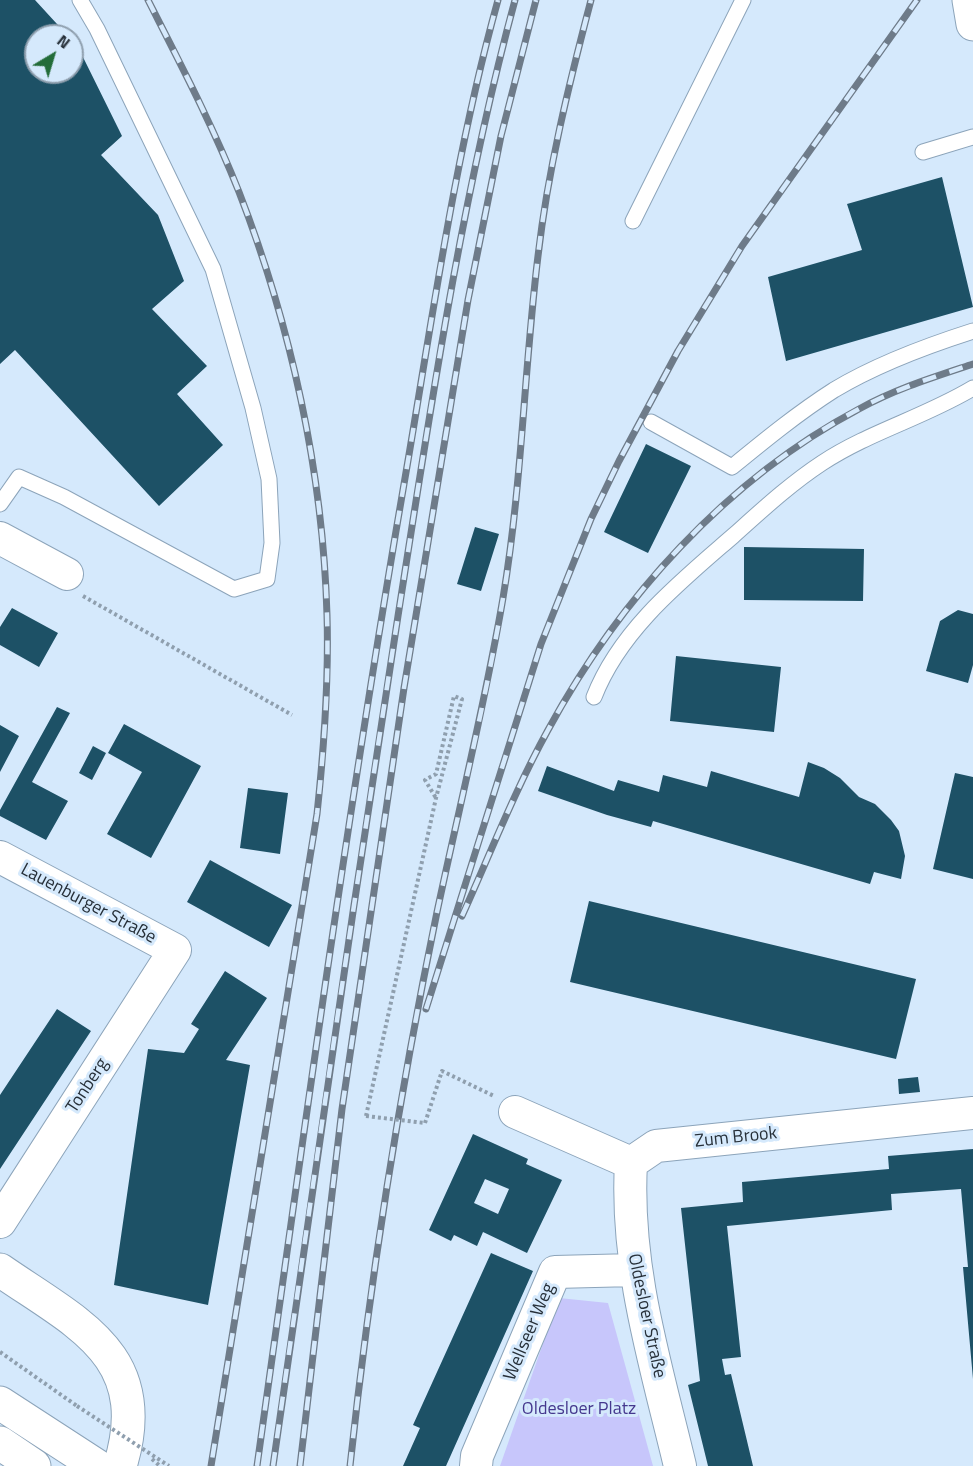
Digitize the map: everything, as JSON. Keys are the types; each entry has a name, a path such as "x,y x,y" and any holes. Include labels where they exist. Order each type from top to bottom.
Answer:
{"main road":[{"path":"969,0 973,24"},
{"path":"0,1270 96,1339 117,1364 124,1381 129,1412 128,1439 120,1466"},
{"path":"0,1402 85,1459"},
{"path":"0,1443 34,1466"}],"street":[{"path":"0,538 67,574"},
{"name":"Lauenburger Straße","path":"0,857 175,950"},
{"name":"Tonberg","path":"0,1222 175,950"},
{"path":"515,1112 631,1163"},
{"name":"Zum Brook","path":"631,1163 656,1146 973,1113"},
{"name":"Oldesloer Straße","path":"631,1163 628,1205 634,1270 680,1466"},
{"name":"Wellseer Weg","path":"476,1466 477,1456 555,1272 634,1270"}],"lane":[{"path":"0,504 19,477 64,497 234,589 267,579 272,543 269,479 253,408 213,269 97,29 80,0"},
{"path":"633,220 743,0"},
{"path":"923,152 973,137"},
{"path":"651,422 732,467 780,428 836,389 920,348 973,331"},
{"path":"594,697 602,677 621,647 655,606 769,504 822,463 879,432 943,405 973,388"}],"path":[{"path":"67,574 84,597 292,715"},
{"path":"436,798 425,780 436,774 454,696 462,699 436,798 366,1116 425,1123 442,1071 490,1093"},
{"path":"0,1352 168,1466"}],"green space":[{"name":"Oldesloer Platz","path":"559,1298 608,1303 653,1466 500,1466"}],"building":[{"path":"0,0 35,0 57,24 24,24 24,84 84,84 84,59 122,136 101,155 158,215 184,281 152,309 207,366 177,394 223,445 159,506 15,350 0,364"},
{"path":"942,177 973,307 786,361 768,277 862,250 847,204"},
{"path":"646,444 691,466 648,553 604,532"},
{"path":"475,527 499,534 481,591 457,584"},
{"path":"744,547 864,549 863,601 744,600"},
{"path":"12,608 58,633 39,667 0,645 0,627"},
{"path":"958,610 973,614 973,665 968,683 926,671 940,621"},
{"path":"676,656 781,667 774,732 670,721"},
{"path":"57,707 70,713 32,782 68,801 46,840 0,816 0,810"},
{"path":"124,724 201,766 151,858 107,834 142,772 108,753"},
{"path":"0,725 19,736 0,772"},
{"path":"93,746 106,753 92,780 79,773"},
{"path":"808,762 840,778 859,797 875,804 891,820 899,831 905,856 901,879 874,872 870,884 653,821 651,827 607,815 538,791 547,766 614,791 618,780 659,792 663,775 707,787 711,771 799,797"},
{"path":"955,773 973,777 973,879 933,869"},
{"path":"248,788 288,793 280,854 240,848"},
{"path":"210,860 292,905 269,947 187,902"},
{"path":"589,901 916,979 896,1059 570,982"},
{"path":"225,971 267,998 226,1060 250,1065 208,1305 114,1285 148,1049 184,1053 199,1029 191,1024"},
{"path":"57,1009 91,1031 0,1169 0,1095"},
{"path":"918,1077 920,1092 899,1094 898,1079"},
{"path":"473,1134 528,1159 526,1164 562,1180 527,1253 483,1232 477,1246 454,1235 451,1241 429,1230","holes":["485,1179 509,1189 498,1214 474,1203"]},
{"path":"973,1149 973,1379 963,1267 968,1267 961,1189 891,1194 892,1210 727,1226 741,1357 722,1359 725,1375 731,1374 753,1466 708,1466 688,1385 700,1381 681,1208 743,1202 742,1182 889,1169 888,1156"},
{"path":"491,1253 533,1271 446,1466 403,1466 420,1428 413,1425"}],"railway":[{"path":"148,0 229,167 258,243 274,295 289,347 311,454 319,507 327,615 325,715 317,814 211,1466"},
{"path":"257,1466 327,974 383,606 456,180 482,60 498,0"},
{"path":"273,1466 366,828 435,384 478,152 515,0"},
{"path":"300,1466 342,1109 404,688 468,300 501,136 536,0"},
{"path":"350,1466 376,1257 410,1050 503,598 515,513 533,299 547,191 567,95 591,0"},
{"path":"426,1009 541,644 591,519 619,461 678,351 742,246 917,0"},
{"path":"462,916 525,776 576,681 608,634 643,589 681,547 721,507 765,470 811,438 887,395 973,364"}]}
